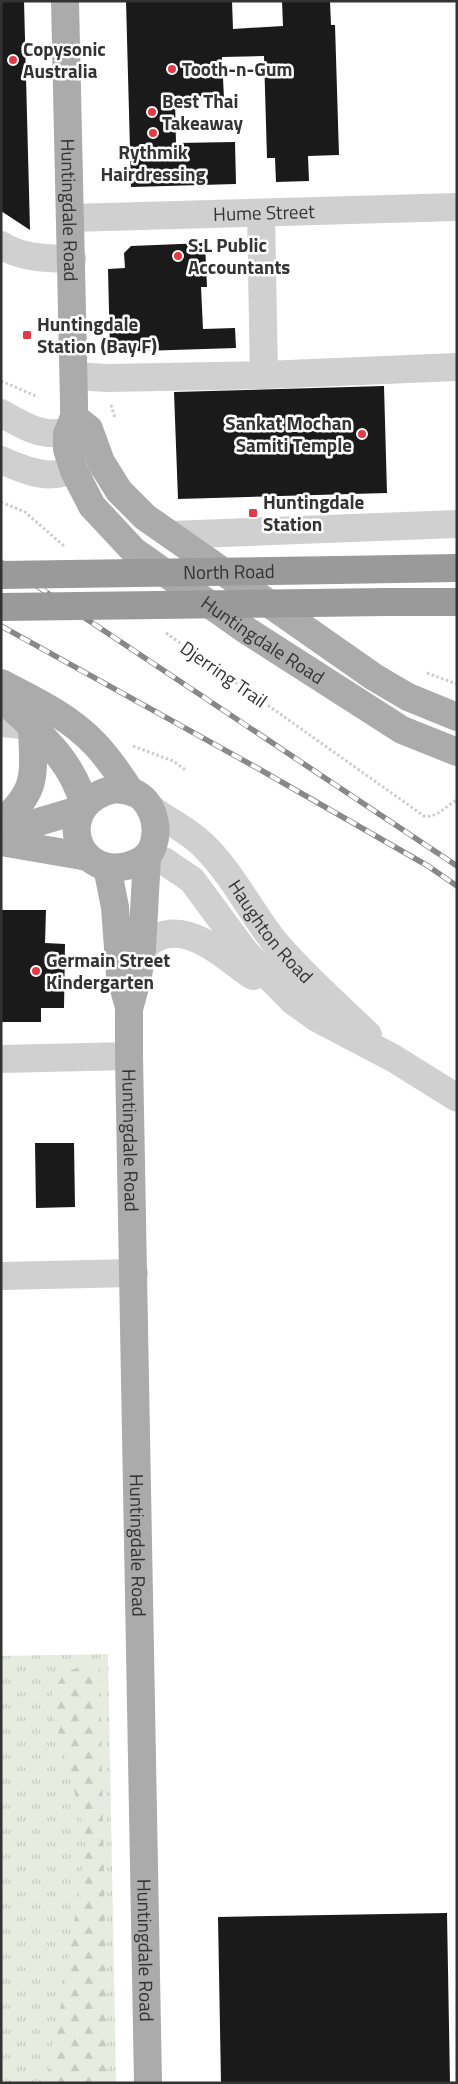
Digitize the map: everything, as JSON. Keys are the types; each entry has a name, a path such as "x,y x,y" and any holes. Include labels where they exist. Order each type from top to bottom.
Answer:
{"highway":[{"name":"North Road","path":"1,575 457,568"},
{"name":"North Road","path":"1,607 457,602"}],"main road":[{"name":"Huntingdale Road","path":"65,1 76,426 67,449 74,471 92,506 134,551 246,630 402,730 457,752"},
{"name":"Huntingdale Road","path":"76,426 99,458 119,491 131,504 172,536 374,677 408,696 457,717"},
{"name":"Haughton Road","path":"1,683 46,706 86,736 106,756 140,799"},
{"path":"1,698 57,752 74,777 83,808"},
{"path":"1,822 22,803 31,787 34,768 32,726"},
{"path":"1,842 121,868 135,864 148,856 156,833 155,819 140,799 115,789 102,792 90,798 83,808 76,828 79,842 98,862"},
{"path":"1,833 83,808"},
{"name":"Huntingdale Road","path":"148,856 142,949 138,976 129,1009 128,1056 134,1274 137,1548 148,2083"},
{"name":"Huntingdale Road","path":"98,862 115,907 120,975 129,1009"}],"street":[{"name":"Hume Street","path":"70,218 457,207"},
{"path":"261,214 264,375"},
{"path":"1,244 15,252 34,257 72,260"},
{"path":"74,376 107,378 264,375 457,367"},
{"path":"1,413 28,429 55,434 76,426"},
{"path":"1,460 19,468 43,474 64,474 99,458"},
{"name":"North Road","path":"172,536 457,524"},
{"path":"1,723 32,726"},
{"name":"Haughton Road","path":"140,799 187,832 206,848 224,869 281,949 393,1058"},
{"name":"Haughton Road","path":"148,856 164,861 192,880 245,952 293,1001 325,1022 393,1058 457,1098"},
{"path":"142,949 151,941 164,934 181,934 193,937 293,1001"},
{"path":"1,1059 128,1056"},
{"path":"1,1276 134,1274"}],"path":[{"path":"1,381 38,397"},
{"path":"111,404 116,423"},
{"path":"1,502 25,512 66,547"},
{"name":"Djerring Trail","path":"165,632 424,816 436,815 457,800"}],"green space":[{"path":"108,1654 116,2083 1,2083 1,1656"},
{"path":"87,1665 100,1667 108,2083 48,2083 52,2047 66,1981 86,1839 66,1757 48,1700 65,1672"}],"building":[{"path":"1,1 24,1 30,230 1,211"},
{"path":"126,1 232,1 233,29 283,26 282,1 330,1 331,25 335,25 339,155 308,156 309,181 276,182 275,158 267,158 264,56 222,57 224,99 175,100 176,143 235,142 236,184 131,187"},
{"path":"205,243 207,287 201,287 203,329 235,328 236,348 110,352 108,269 125,268 124,253 131,246"},
{"path":"384,386 387,493 178,499 174,392"},
{"path":"1,910 46,910 45,943 65,944 64,1008 41,1008 41,1022 1,1022"},
{"path":"35,1143 74,1143 75,1207 36,1208"},
{"path":"447,1913 450,2083 221,2083 218,1917"}],"railway":[{"path":"1,562 457,866"},
{"path":"1,626 259,769 428,866 457,886"}],"place":[{"name":"Copysonic Australia","path":"13,60"},
{"name":"Tooth-n-Gum","path":"172,69"},
{"name":"Best Thai Takeaway","path":"152,112"},
{"name":"Rythmik Hairdressing","path":"153,133"},
{"name":"S.L Public Accountants","path":"178,256"},
{"name":"Huntingdale Station (Bay F)","path":"27,335"},
{"name":"Sankat Mochan Samiti Temple","path":"362,434"},
{"name":"Huntingdale Station","path":"253,513"},
{"name":"Germain Street Kindergarten","path":"36,971"}]}
